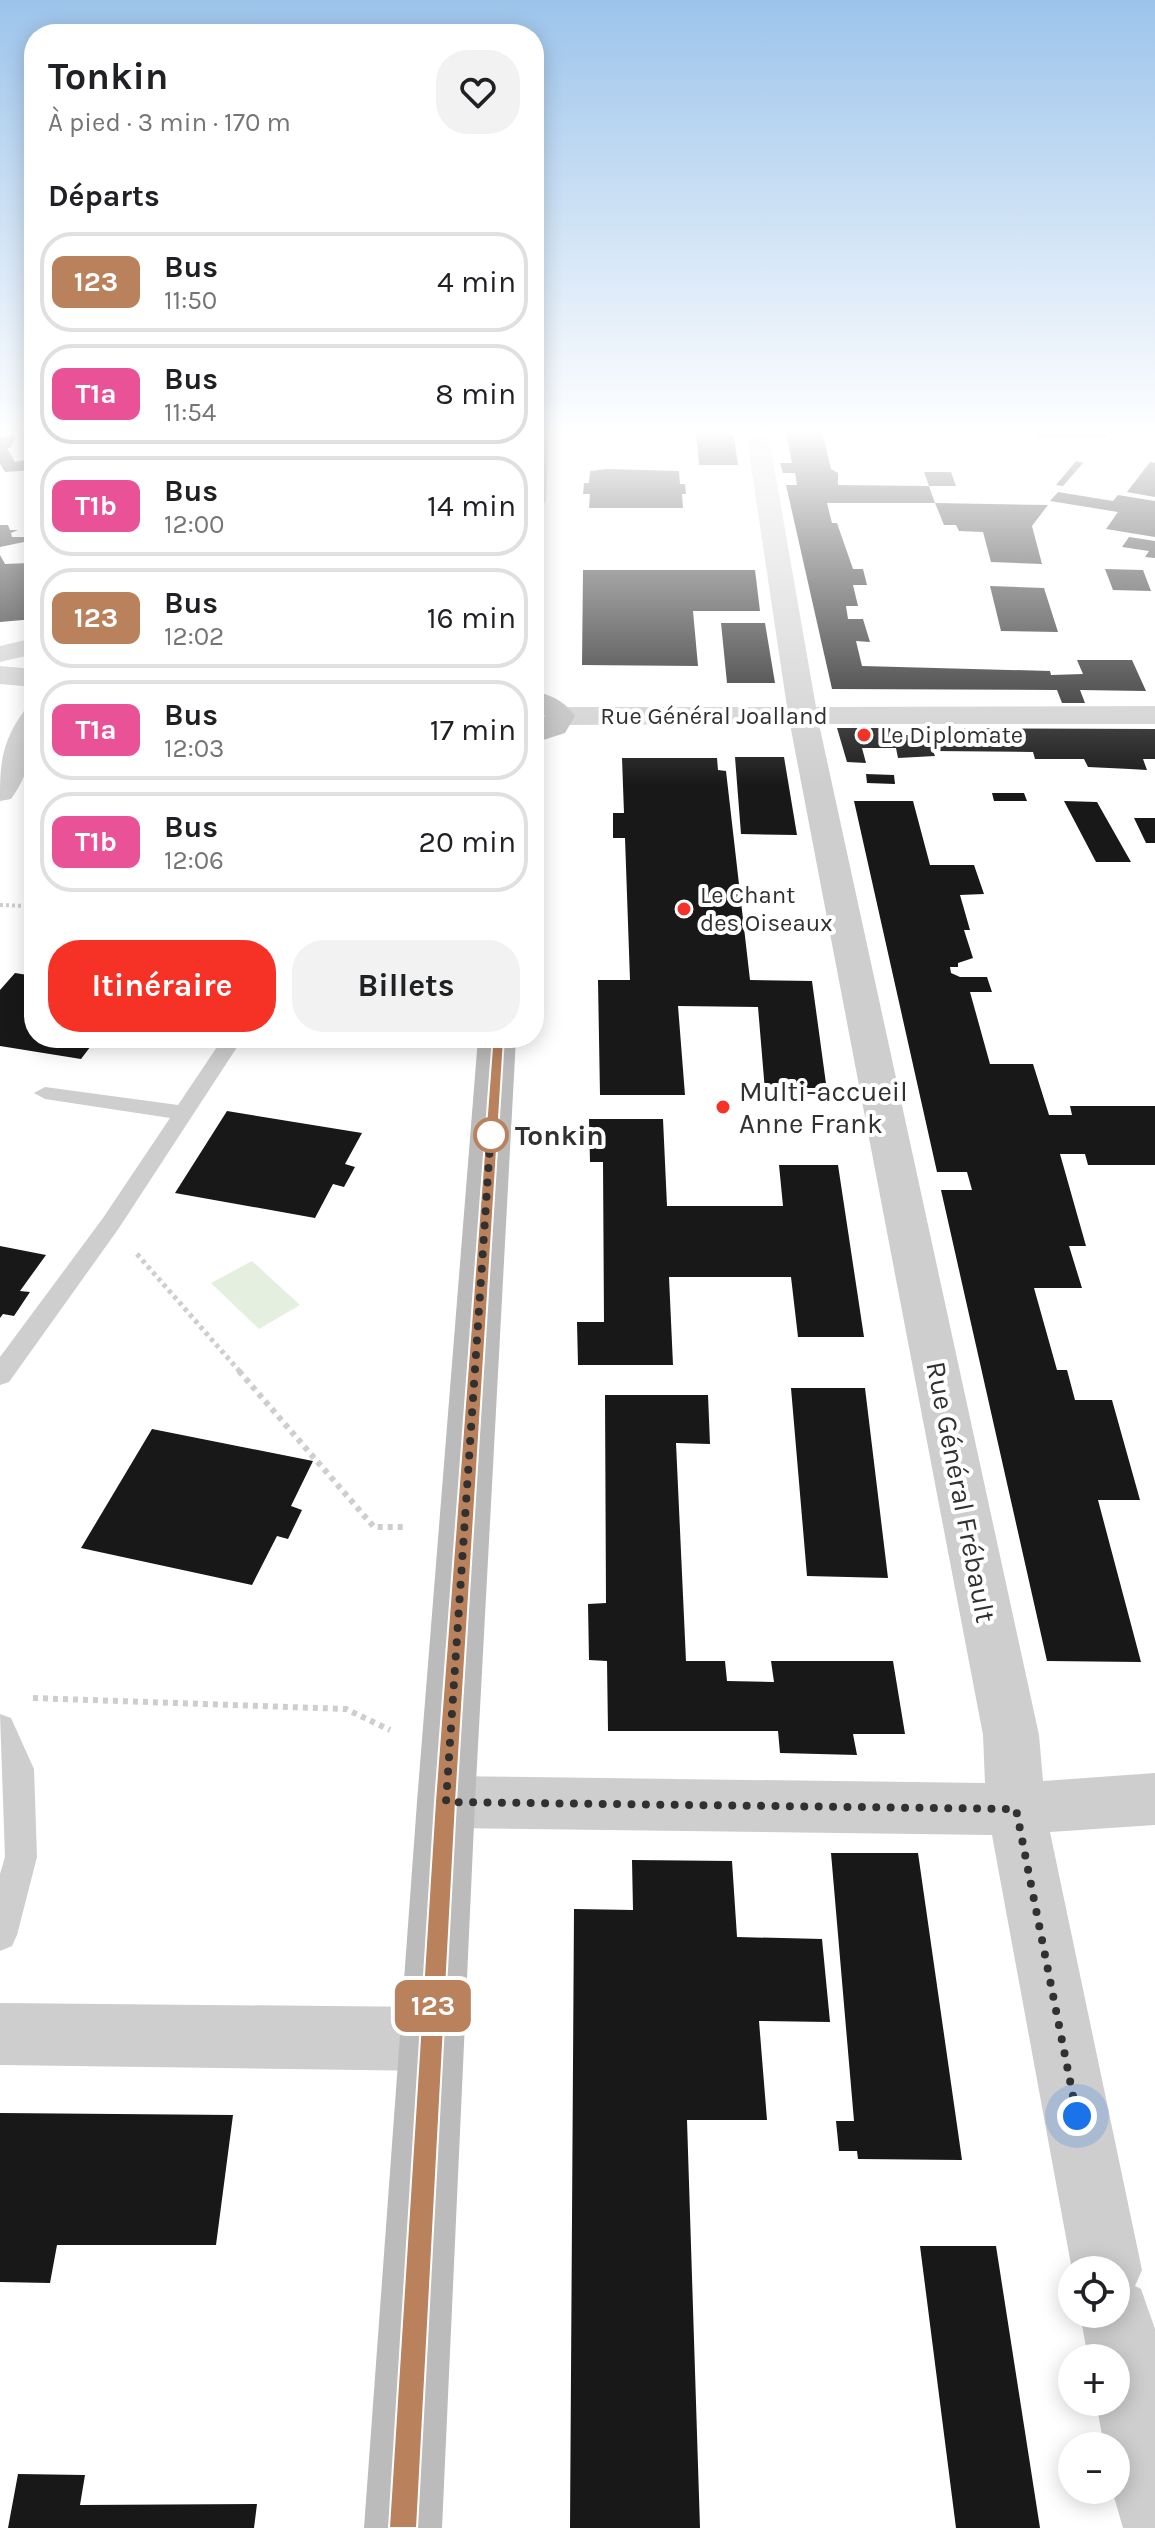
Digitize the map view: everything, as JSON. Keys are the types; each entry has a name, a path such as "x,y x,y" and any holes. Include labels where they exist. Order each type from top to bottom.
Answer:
{"main road":[{"path":"544,703 552,706 560,716 554,727 544,730"},
{"path":"403,2528 447,1780 496,1048"}],"street":[{"name":"Rue Général Frébault","path":"776,550 803,717 1008,1720 1016,1809 1104,2256"},
{"path":"0,654 24,648"},
{"name":"Rue Général Joalland","path":"560,716 1155,715"},
{"path":"0,792 24,739"},
{"path":"447,1780 1016,1809 1155,1799"},
{"path":"0,2034 431,2039"},
{"path":"1130,2316 1155,2321"},
{"path":"1119,2328 1155,2513"}],"lane":[{"path":"0,1376 111,1223 226,1048"},
{"path":"45,1093 184,1113"},
{"path":"0,1727 18,1769 21,1857 0,1935"}],"path":[{"path":"0,905 24,906"},
{"path":"111,1223 374,1527 464,1529"},
{"path":"16,1697 346,1709 447,1780"}],"green space":[{"path":"252,1261 300,1305 259,1329 211,1283"}],"building":[{"path":"801,550 846,550 853,569 863,569 867,585 853,585 858,606 846,606 848,619 863,619 870,642 856,641 862,666 1050,671 1051,675 1083,674 1077,660 1132,660 1146,691 1080,690 1085,703 1062,703 1057,690 832,689"},
{"path":"988,550 1038,550 1042,564 991,562"},
{"path":"1142,550 1155,550 1155,558 1145,557 1149,551"},
{"path":"0,555 5,564 24,563 24,620 0,622"},
{"path":"1105,569 1143,570 1151,591 1113,590"},
{"path":"583,570 755,570 760,611 693,611 698,666 582,665"},
{"path":"990,586 1044,588 1058,632 1001,631"},
{"path":"721,623 765,623 775,683 727,683"},
{"path":"837,728 890,728 892,735 928,735 926,728 1155,729 1155,759 1143,759 1147,770 1088,767 1084,759 1035,759 1033,752 933,751 935,756 898,758 896,748 862,748 866,763 847,762"},
{"path":"735,757 784,757 797,835 741,834"},
{"path":"622,758 717,758 718,770 726,771 750,980 812,981 827,1091 765,1091 758,1007 678,1006 685,1095 600,1095 598,980 630,980 625,838 613,838 613,813 624,813"},
{"path":"866,774 894,775 895,784 867,783"},
{"path":"992,793 1024,793 1027,801 994,801"},
{"path":"854,801 913,801 930,865 974,865 984,894 960,895 970,930 964,930 973,958 958,963 958,967 950,967 951,973 960,977 987,977 992,992 970,992 990,1064 1033,1064 1049,1115 1072,1115 1070,1106 1155,1106 1155,1165 1088,1165 1085,1154 1060,1154 1086,1246 1069,1246 1082,1288 1034,1288 1057,1370 1067,1370 1075,1400 1112,1400 1140,1500 1098,1500 1141,1662 1047,1661 941,1190 972,1190 967,1172 937,1172"},
{"path":"1064,801 1097,802 1131,862 1096,862"},
{"path":"1134,818 1155,818 1155,843 1146,843"},
{"path":"15,973 24,974 24,1048 89,1048 81,1059 0,1046 0,990"},
{"path":"227,1111 362,1133 345,1164 355,1167 344,1187 333,1184 315,1218 175,1193"},
{"path":"589,1119 663,1119 667,1206 783,1206 779,1165 838,1165 864,1337 798,1337 791,1277 669,1277 673,1365 578,1365 577,1322 604,1322 603,1162 590,1162"},
{"path":"0,1246 46,1255 20,1291 30,1292 14,1316 3,1314 0,1318"},
{"path":"791,1388 865,1388 888,1578 807,1576"},
{"path":"605,1395 708,1395 710,1444 676,1443 686,1661 725,1661 727,1681 774,1682 771,1661 893,1661 905,1734 853,1734 857,1755 780,1753 778,1731 608,1731 607,1661 589,1660 588,1604 606,1603"},
{"path":"152,1429 313,1461 291,1506 302,1510 288,1539 277,1536 252,1585 81,1548"},
{"path":"831,1853 918,1853 962,2160 858,2159 857,2151 839,2151 836,2121 854,2121"},
{"path":"632,1860 732,1861 737,1937 822,1939 830,2022 759,2021 767,2120 687,2120 700,2528 570,2528 574,1909 633,1910"},
{"path":"0,2113 233,2115 216,2245 57,2245 50,2283 0,2282"},
{"path":"920,2246 996,2246 1040,2528 956,2528"},
{"path":"18,2474 85,2475 80,2505 257,2504 254,2528 8,2528"}],"bus line":[{"name":"123","path":"403,2528 431,2039 496,1048"}],"place":[{"name":"Le Diplomate","path":"864,735"},
{"name":"Le Chant des Oiseaux","path":"684,909"},
{"name":"Multi-accueil Anne Frank","path":"723,1107"},
{"name":"Tonkin","path":"491,1135"}],"route":[{"path":"491,1135 491,1130 446,1802 1016,1809 1077,2116"}]}
